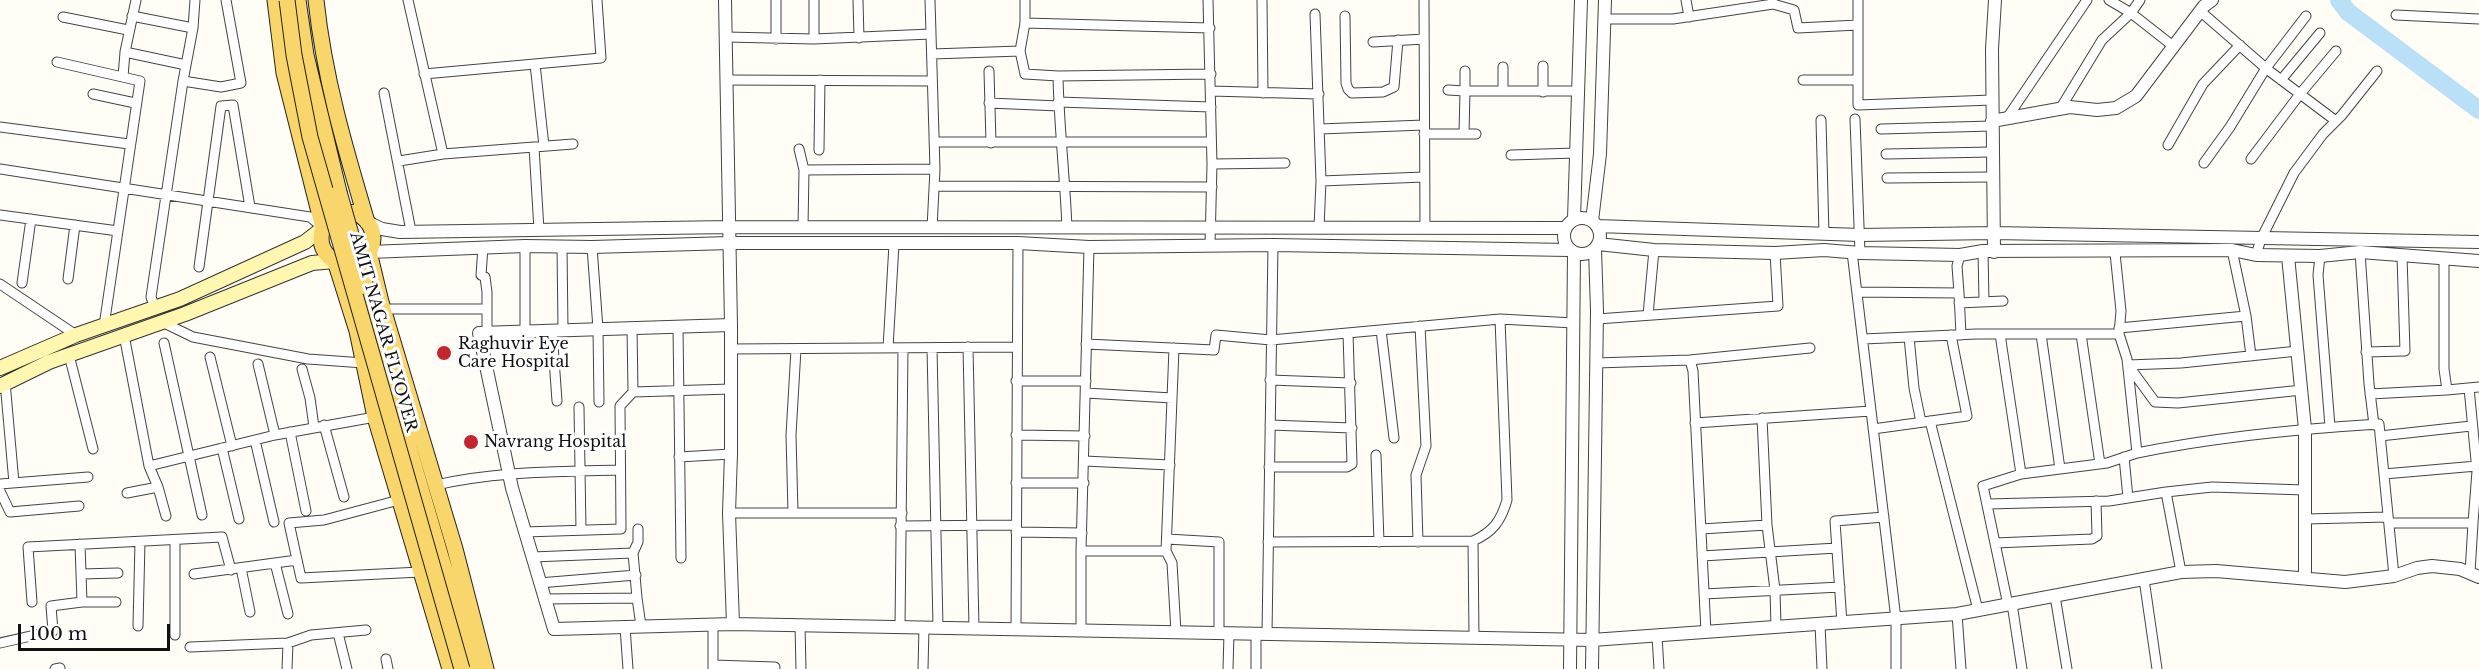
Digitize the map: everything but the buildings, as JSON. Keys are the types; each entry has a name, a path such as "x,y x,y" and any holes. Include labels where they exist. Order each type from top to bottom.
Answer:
{"main road":[{"path":"275,0 284,73 323,228 322,243 334,261 357,331 375,417 450,669"},
{"name":"AMIT NAGAR FLYOVER","path":"287,0 294,55 310,137 462,669"},
{"name":"AMIT NAGAR FLYOVER","path":"298,0 306,55 339,192 397,407 474,669"},
{"path":"3,384 49,362 162,322 312,262 334,261 350,264 364,258 369,252 373,237 336,115 321,50 316,0"},
{"path":"0,368 76,335 180,299 305,242 323,228 333,216 348,212 355,213 368,222"},
{"path":"369,252 456,549 486,669"}],"street":[{"path":"123,78 124,52 136,0"},
{"path":"155,308 152,297 183,81 193,28 195,0"},
{"path":"183,81 221,87 240,83 226,0"},
{"path":"408,0 443,154"},
{"path":"424,74 601,58 597,0"},
{"path":"725,0 731,349 729,513 733,624"},
{"path":"776,0 776,39"},
{"path":"814,0 814,39"},
{"path":"858,0 858,38"},
{"path":"930,0 935,170 933,228"},
{"path":"1025,0 1025,23 1020,51 1025,74 1058,76 1211,74"},
{"path":"1208,0 1212,164 1210,245"},
{"path":"1262,0 1263,93"},
{"path":"1424,0 1425,228"},
{"path":"1570,669 1574,323 1572,251 1563,240 1570,224 1576,153 1581,0"},
{"path":"1595,224 1600,154 1605,0"},
{"path":"1686,0 1689,17"},
{"path":"1725,0 1727,11"},
{"path":"1858,0 1858,105 1992,100"},
{"path":"1984,302 1989,252 1994,233 1992,49 1995,0"},
{"path":"2007,118 2087,0"},
{"path":"2109,0 2131,13 2173,46"},
{"path":"2060,108 2102,40 2131,13 2140,0"},
{"path":"1881,129 1992,124 2007,118 2060,108 2116,108 2136,96 2200,11 2212,0"},
{"path":"1605,19 1673,20 1772,2 1794,10 1798,28 1858,25"},
{"path":"2200,11 2266,68 2336,121"},
{"path":"1315,14 1321,181 1319,228"},
{"path":"2396,15 2479,19"},
{"path":"132,16 193,28"},
{"path":"1345,16 1346,83 1352,93 1383,92 1394,87 1398,40"},
{"path":"2204,163 2230,127 2266,68 2306,16"},
{"path":"63,17 128,30"},
{"path":"1025,23 1210,28"},
{"path":"2282,80 2320,33"},
{"path":"726,37 814,39 931,34"},
{"path":"1372,42 1424,39"},
{"path":"2168,145 2203,84 2240,45"},
{"path":"932,54 1020,51"},
{"path":"2251,159 2336,51"},
{"path":"124,52 186,64"},
{"path":"57,62 140,81 104,326"},
{"path":"535,64 539,147 539,230"},
{"path":"1543,66 1543,92"},
{"path":"1503,67 1503,91"},
{"path":"989,71 991,143"},
{"path":"1464,134 1465,71"},
{"path":"2256,255 2261,238 2294,173 2323,134 2377,71"},
{"path":"1058,76 1060,143 1067,228"},
{"path":"726,80 932,81"},
{"path":"819,150 820,80"},
{"path":"1803,80 1858,80"},
{"path":"1448,90 1578,91"},
{"path":"1211,92 1318,94"},
{"path":"384,93 411,231"},
{"path":"93,94 135,103"},
{"path":"989,103 1211,107"},
{"path":"199,267 221,106 233,105 250,207"},
{"path":"1855,119 1860,235 1856,253 1857,292 1896,619 1896,669"},
{"path":"1821,120 1824,234"},
{"path":"0,127 129,144"},
{"path":"1320,129 1424,130 1476,134"},
{"path":"934,142 1211,142"},
{"path":"399,161 443,154 573,144"},
{"path":"799,149 804,171 803,227"},
{"path":"1886,154 1992,152"},
{"path":"1511,155 1576,153"},
{"path":"1212,164 1285,163"},
{"path":"0,169 310,217 323,228"},
{"path":"804,171 935,170"},
{"path":"1321,181 1425,177"},
{"path":"1887,178 1992,177"},
{"path":"935,186 1212,187"},
{"path":"0,215 118,231"},
{"path":"368,222 382,229 411,231 729,227 1425,228 1570,224 1587,218 1595,224 1599,232 1592,669"},
{"path":"22,283 31,219"},
{"path":"1595,224 1860,235 1994,233 2479,242"},
{"path":"68,279 75,225"},
{"path":"369,252 483,247 592,248 730,243 1018,243 1089,247 1273,245 1572,251 1585,255 1597,247 1775,253 1824,250 1856,253 1960,255 1989,252 2115,253 2232,250 2256,255 2320,256 2360,252 2479,261"},
{"path":"1016,629 1018,243"},
{"path":"888,348 894,244"},
{"path":"1256,669 1262,633 1268,542 1273,245"},
{"path":"525,246 525,332"},
{"path":"557,401 557,331 562,246"},
{"path":"483,247 482,275 485,277 487,292 487,333"},
{"path":"1082,630 1081,551 1089,247"},
{"path":"592,248 598,329 598,402"},
{"path":"1648,315 1654,250"},
{"path":"2232,250 2246,316 2251,356"},
{"path":"2360,252 2366,352 2374,425"},
{"path":"1597,320 1778,306 1775,253"},
{"path":"2115,253 2121,311 2119,331 2128,365 2137,453"},
{"path":"1873,429 1967,416 1956,335 1959,303 1957,266 1960,255"},
{"path":"2288,256 2305,429 2305,578"},
{"path":"2320,256 2318,275 2330,428"},
{"path":"2366,352 2405,351 2402,256"},
{"path":"2444,260 2444,369 2447,390"},
{"path":"0,284 76,335"},
{"path":"1857,292 1959,293"},
{"path":"1959,303 2003,301"},
{"path":"384,309 488,309"},
{"path":"1863,339 1956,335 2081,334 2246,316"},
{"path":"1086,344 1214,350 1216,335 1271,340 1500,319 1574,323"},
{"path":"1268,542 1473,541 1487,535 1503,515 1507,500 1500,319"},
{"path":"162,322 193,337 308,359 364,363"},
{"path":"730,325 479,333 508,473 554,629 733,624 1592,640 1957,614 2181,572 2216,571 2345,582 2394,576 2417,568 2432,566 2460,569 2475,575 2473,523 2477,466 2471,426 2474,387 2370,394"},
{"path":"1418,542 1416,476 1426,446 1420,326"},
{"path":"678,327 681,558"},
{"path":"524,532 621,529 620,406 633,392 632,328"},
{"path":"1382,330 1394,438"},
{"path":"1269,467 1347,467 1352,464 1348,333"},
{"path":"2000,334 2021,474"},
{"path":"2041,334 2060,469"},
{"path":"2081,334 2100,464"},
{"path":"124,335 149,466 159,487 166,516"},
{"path":"1909,337 1914,388 1926,421 1978,610"},
{"path":"164,343 202,515"},
{"path":"968,347 974,628"},
{"path":"731,349 1016,347"},
{"path":"900,627 903,348"},
{"path":"932,348 938,627"},
{"path":"1174,348 1166,550 1172,563 1176,632"},
{"path":"1596,363 1690,360 1810,348"},
{"path":"793,512 791,435 796,349"},
{"path":"2128,365 2298,351"},
{"path":"69,355 93,449"},
{"path":"210,357 239,519"},
{"path":"1690,360 1693,371 1706,632"},
{"path":"258,364 275,435"},
{"path":"2128,365 2155,402 2178,403 2302,390"},
{"path":"302,369 310,398 314,427"},
{"path":"1270,380 1351,383"},
{"path":"1016,381 1086,381"},
{"path":"3,384 14,483"},
{"path":"633,392 731,389"},
{"path":"1086,393 1172,398"},
{"path":"579,407 578,471 581,530"},
{"path":"1695,423 1870,411"},
{"path":"149,466 275,435 375,417"},
{"path":"1762,418 1767,525 1775,591 1776,627"},
{"path":"2022,669 2010,604 1983,486 2021,474 2100,464 2137,453 2199,440 2379,424 2394,576"},
{"path":"324,425 344,497"},
{"path":"1270,425 1352,428"},
{"path":"2380,436 2471,426"},
{"path":"290,432 306,511"},
{"path":"1016,435 1085,436"},
{"path":"255,440 274,522"},
{"path":"679,457 731,454"},
{"path":"1376,455 1378,542"},
{"path":"2124,457 2128,498"},
{"path":"1084,462 1170,465"},
{"path":"2384,474 2477,466"},
{"path":"436,485 473,476 508,473 619,470"},
{"path":"0,484 88,477"},
{"path":"1016,483 1084,483"},
{"path":"127,493 159,487"},
{"path":"1987,504 2096,501 2212,487 2305,490"},
{"path":"0,491 10,512 79,506"},
{"path":"2166,492 2181,572"},
{"path":"399,500 324,520 289,523 301,578 420,572"},
{"path":"1995,543 2092,539 2097,536 2098,529 2096,501"},
{"path":"729,513 902,513"},
{"path":"1842,623 1835,520 1884,517"},
{"path":"2305,519 2473,523"},
{"path":"1701,529 1767,525"},
{"path":"900,526 973,526 1082,533"},
{"path":"638,529 638,542 633,554 641,626"},
{"path":"32,602 28,548 222,537 231,570"},
{"path":"1167,539 1219,542 1228,669"},
{"path":"175,541 175,635"},
{"path":"1473,541 1474,638"},
{"path":"138,626 140,542"},
{"path":"80,544 82,602"},
{"path":"1702,556 1837,548"},
{"path":"1081,551 1166,550"},
{"path":"531,557 633,554"},
{"path":"194,574 297,560"},
{"path":"275,563 288,614"},
{"path":"241,568 250,612"},
{"path":"81,574 118,573"},
{"path":"539,583 636,575"},
{"path":"2144,579 2157,669"},
{"path":"1704,594 1840,587"},
{"path":"2055,596 2067,669"},
{"path":"544,599 637,598"},
{"path":"0,643 53,631 51,606 82,602 116,602"},
{"path":"1957,614 1960,669"},
{"path":"713,624 713,667 775,667"},
{"path":"1820,624 1822,669"},
{"path":"800,625 801,669"},
{"path":"626,627 628,669"},
{"path":"923,669 924,627"},
{"path":"190,647 288,643 311,635 366,630"},
{"path":"338,633 347,669"},
{"path":"1657,636 1659,669"},
{"path":"287,669 288,643"}],"waterway":[{"path":"2339,0 2348,12 2479,110"}],"place":[{"name":"Raghuvir Eye Care Hospital","path":"444,353"},
{"name":"Navrang Hospital","path":"471,442"}]}
